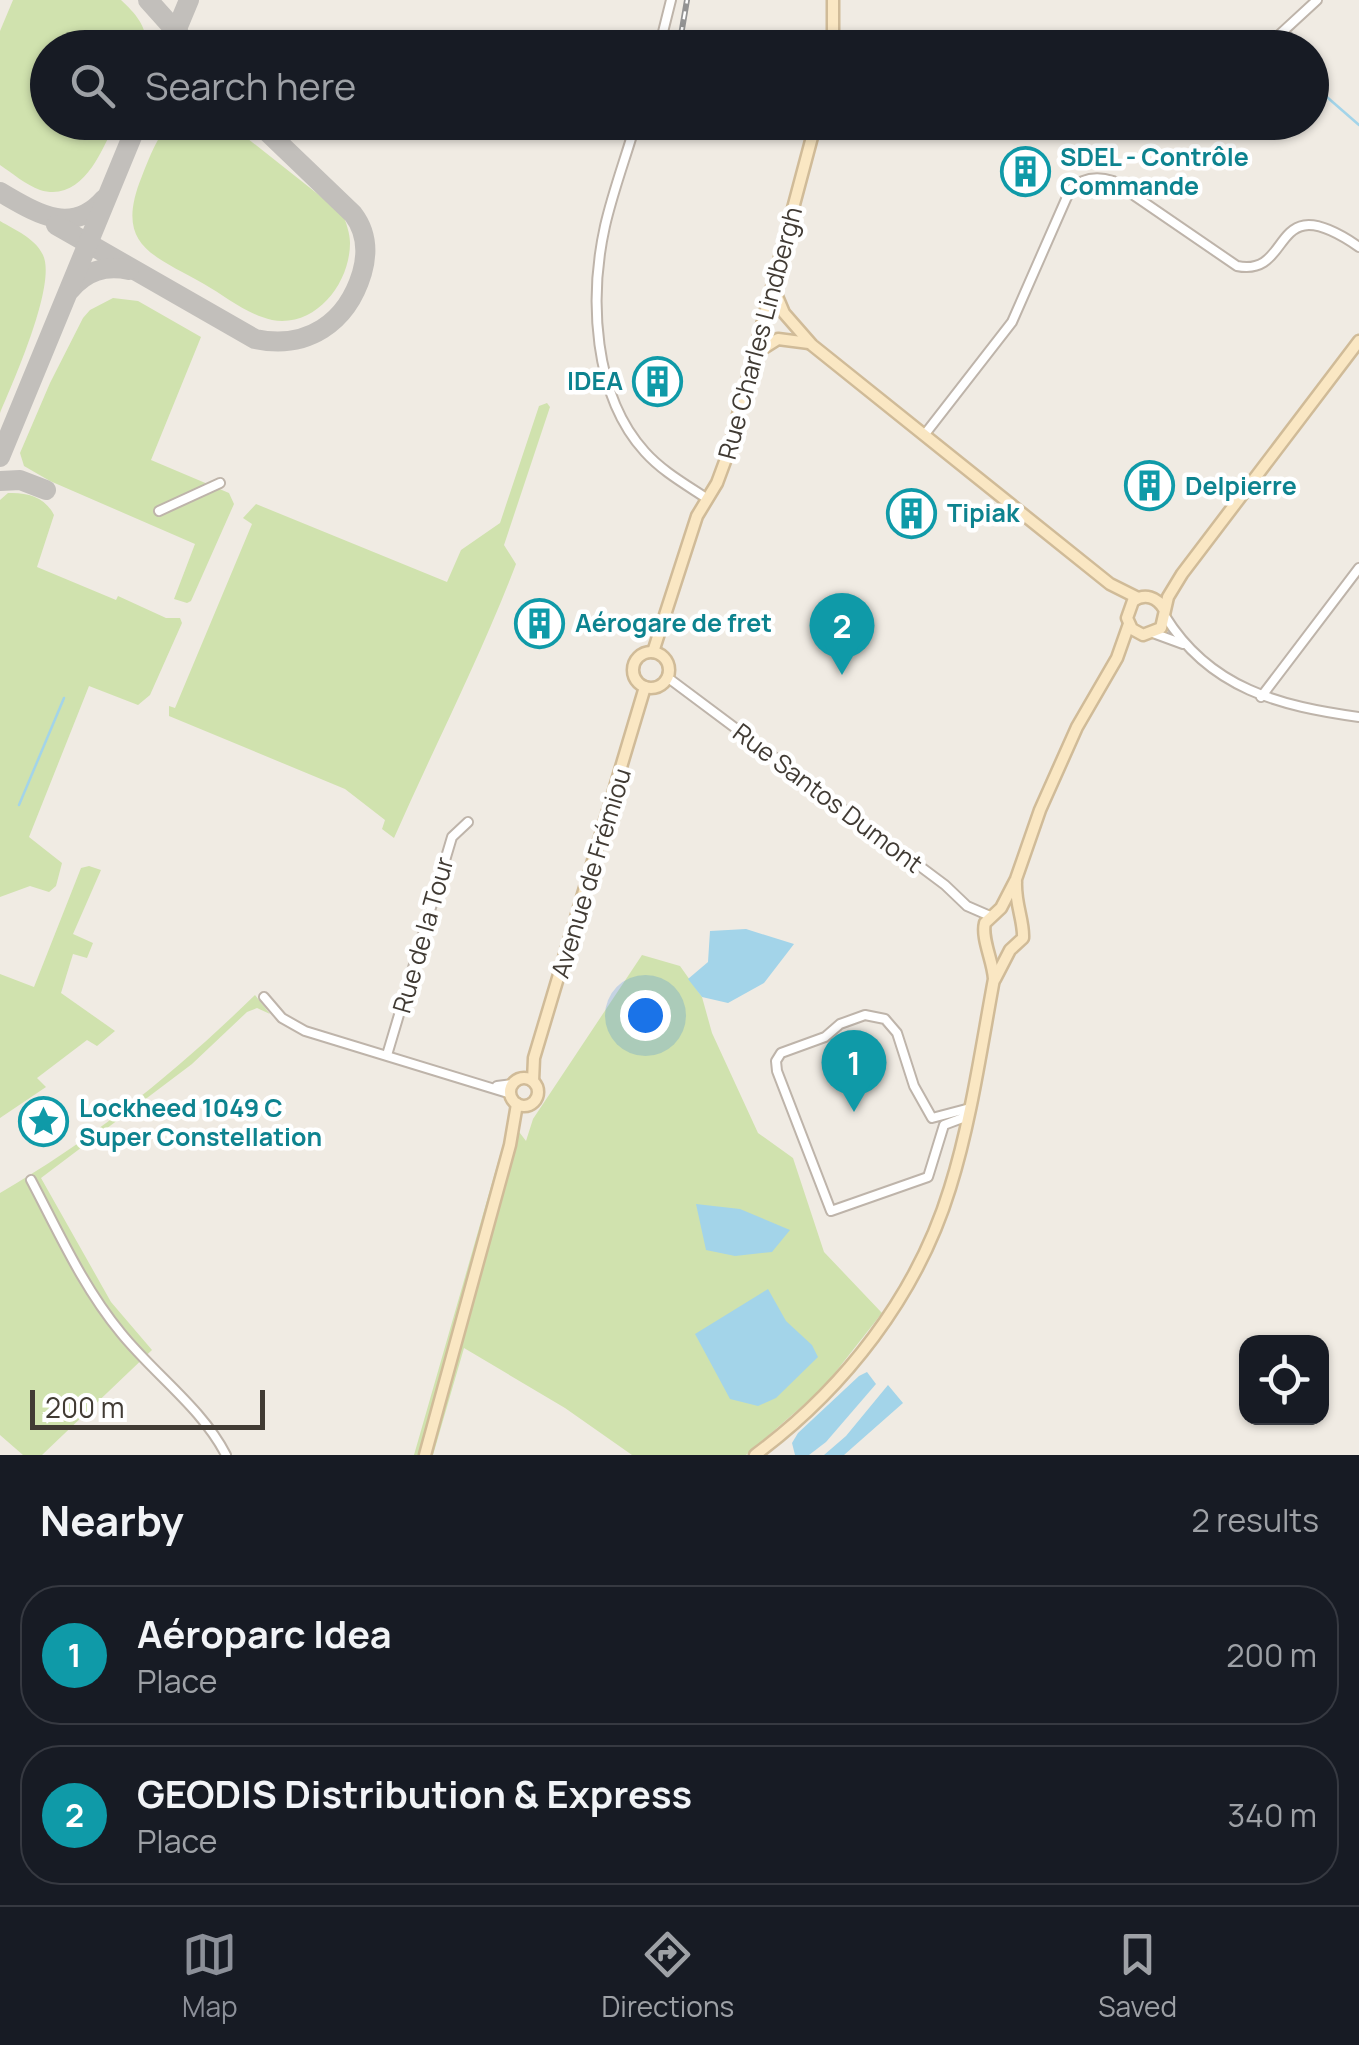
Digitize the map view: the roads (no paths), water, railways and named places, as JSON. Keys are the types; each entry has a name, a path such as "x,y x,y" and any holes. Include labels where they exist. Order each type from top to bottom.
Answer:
{"street":[{"path":"663,30 669,0"},
{"path":"1284,30 1317,0"},
{"path":"834,30 835,2"},
{"path":"631,140 602,245 602,364 616,410 641,448 662,469 706,498"},
{"name":"Rue Charles Lindbergh","path":"653,652 706,498 722,472 811,140"},
{"path":"924,434 1012,322 1070,190 1084,180 1114,181 1237,266 1254,268 1262,264 1292,230 1304,224 1322,226 1358,245"},
{"path":"772,286 789,322 810,343 1110,584 1156,599 1192,648 1232,683 1300,709 1359,717"},
{"path":"789,322 776,319 763,323 770,335 778,339 810,343"},
{"path":"754,356 778,339"},
{"path":"1117,658 1161,628 1182,574 1359,341"},
{"path":"159,511 220,483"},
{"path":"1261,697 1359,568"},
{"path":"983,930 1016,879 1058,768 1094,694 1117,658 1128,618 1142,597 1182,574"},
{"path":"1110,584 1128,618 1148,634 1192,648"},
{"path":"653,652 666,661 668,677 656,687 646,686 634,674 634,663 642,654 653,652"},
{"name":"Rue Santos Dumont","path":"668,677 968,906 993,914"},
{"name":"Avenue de Frémiou","path":"425,1455 514,1128 520,1091 534,1058 646,686"},
{"name":"Rue de la Tour","path":"387,1055 452,837 468,822"},
{"path":"1016,879 1018,918"},
{"path":"968,906 989,945 994,980"},
{"path":"755,1455 795,1424 842,1376 899,1298 926,1250 948,1193 969,1112 994,980 1010,950 1023,938 1023,925 1018,918 1003,910 993,914"},
{"path":"989,945 1000,951 1010,950"},
{"path":"264,996 287,1022 387,1055 520,1091"},
{"path":"872,1015 887,1020 894,1028 914,1086 932,1118 969,1112 944,1125 928,1178 831,1211 777,1071 777,1059 782,1053 825,1037 840,1024 872,1015"},
{"path":"31,1180 93,1298 152,1370 206,1425 226,1455"}],"water":[{"path":"746,929 794,944 764,983 728,1003 702,997 688,979 708,962 710,931"},
{"path":"696,1204 740,1209 790,1230 772,1252 735,1256 706,1250"},
{"path":"768,1289 786,1321 812,1345 818,1357 776,1398 758,1406 730,1399 695,1334"},
{"path":"867,1372 876,1384 826,1442 809,1455 795,1455 792,1443 798,1433"},
{"path":"888,1385 903,1403 844,1455 824,1455 846,1436"}],"waterway":[{"path":"1329,99 1359,125"},
{"path":"19,805 64,698"}],"railway":[{"path":"682,30 687,0"}],"place":[{"name":"SDEL - Contrôle Commande","path":"1025,171"},
{"name":"IDEA","path":"658,381"},
{"name":"Delpierre","path":"1150,486"},
{"name":"Tipiak","path":"912,513"},
{"name":"Aérogare de fret","path":"540,623"},
{"name":"GEODIS Distribution & Express","path":"842,675"},
{"name":"Aéroparc Idea","path":"854,1112"},
{"name":"Lockheed 1049 C Super Constellation","path":"44,1122"}]}
